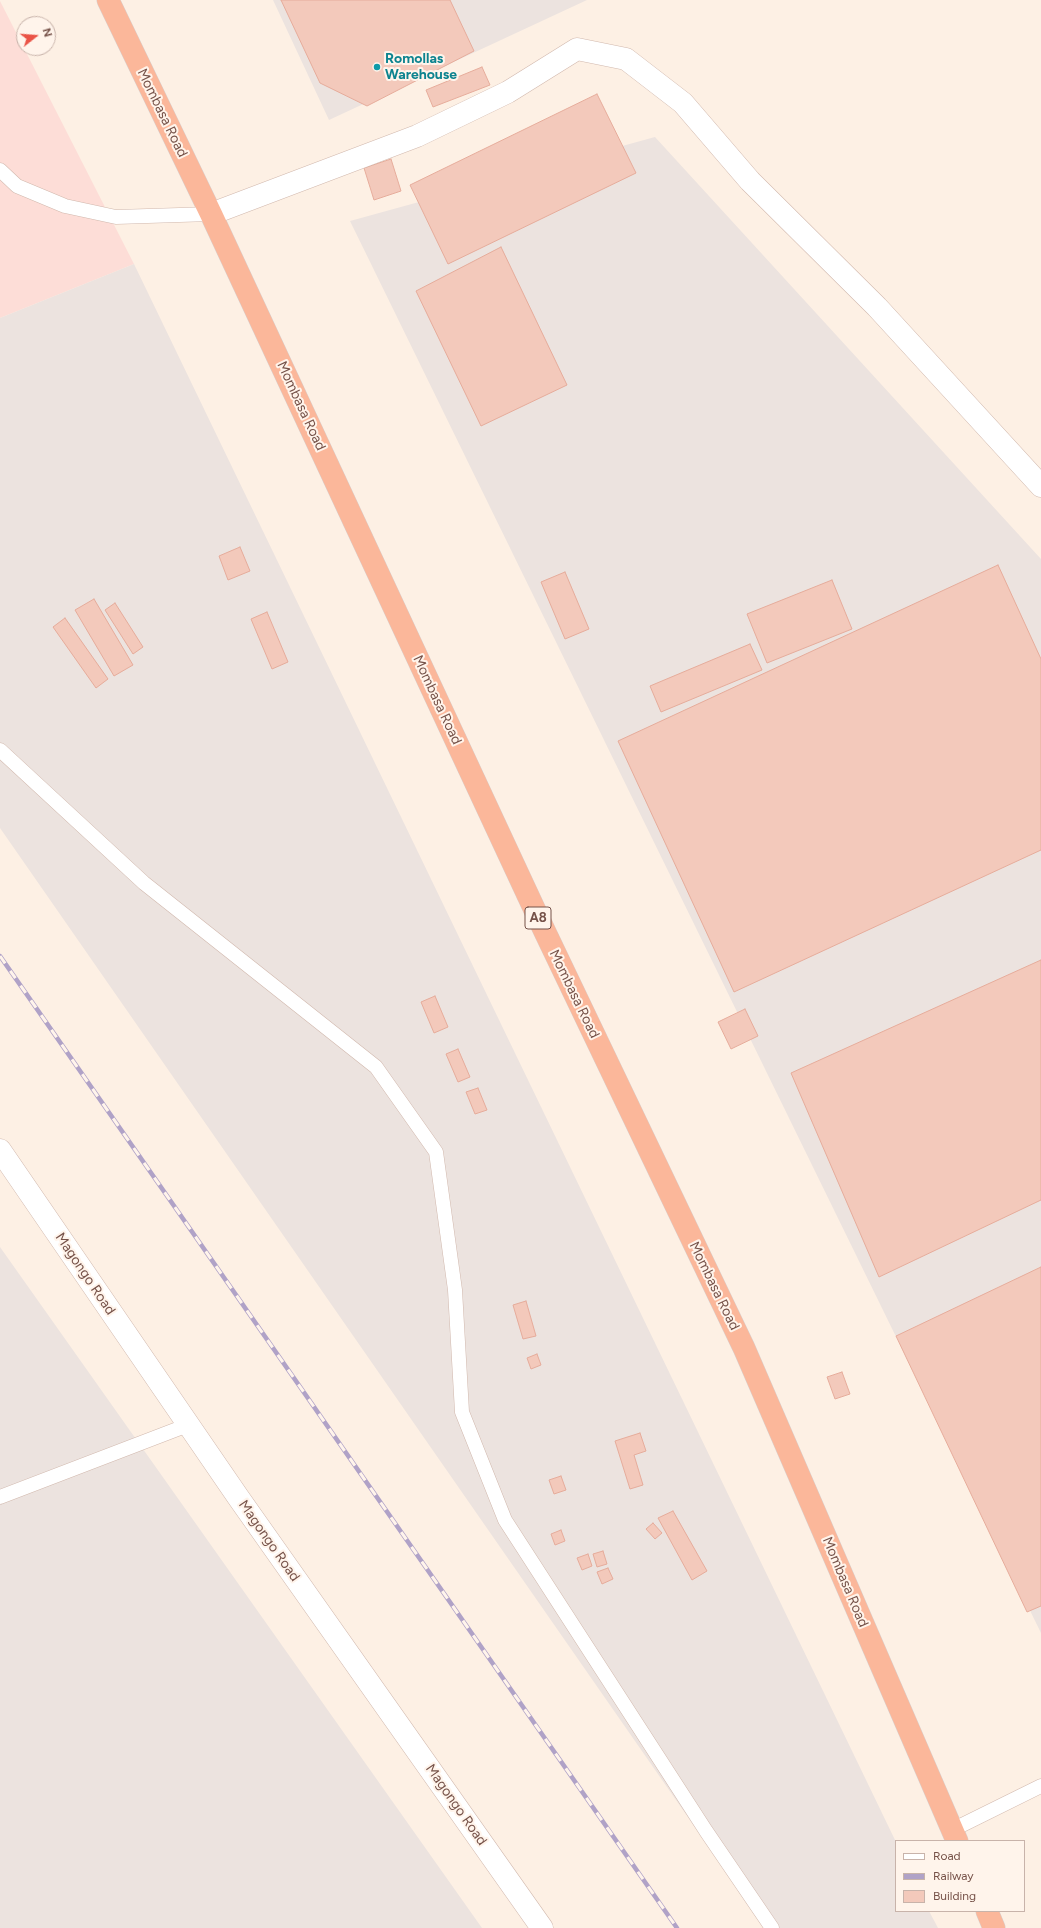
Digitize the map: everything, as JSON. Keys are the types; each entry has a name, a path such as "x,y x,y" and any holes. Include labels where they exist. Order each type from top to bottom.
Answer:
{"highway":[{"name":"Mombasa Road","path":"108,0 211,214 545,932 744,1348 954,1836"},
{"path":"987,1912 994,1928"}],"street":[{"path":"211,214 417,136 508,92 577,49 626,59 683,103 750,181 877,307 1041,486"},
{"name":"Magongo Road","path":"0,1150 188,1425 542,1928"}],"lane":[{"path":"0,170 17,186 65,206 116,217 211,214"},
{"path":"0,750 144,883 376,1067 436,1152 455,1290 462,1412 505,1520 706,1831 772,1928"},
{"path":"0,1497 188,1425"},
{"path":"954,1836 1041,1786"}],"shaded area":[{"name":"Romollas Warehouse","path":"273,0 587,0 329,120"},
{"path":"0,1 16,32 16,56 28,56 134,264 0,318"},
{"path":"655,137 1041,559 1041,1633 350,221"},
{"path":"134,264 895,1840 895,1912 930,1912 938,1928 765,1928 0,828 0,318"},
{"path":"0,1247 482,1928 0,1928"}],"building":[{"name":"Romollas Warehouse","path":"281,0 450,0 474,51 367,106 320,83"},
{"path":"482,67 490,85 433,107 426,90"},
{"path":"597,94 636,173 448,264 410,185"},
{"path":"391,159 401,191 374,200 364,168"},
{"path":"501,247 567,385 481,426 416,291"},
{"path":"240,547 250,571 228,580 219,556"},
{"path":"998,565 1041,659 1041,850 734,992 618,741"},
{"path":"565,572 589,629 565,639 541,582"},
{"path":"832,580 852,629 767,663 747,614"},
{"path":"94,599 133,665 114,676 75,610"},
{"path":"115,603 143,647 133,654 105,610"},
{"path":"267,612 288,662 272,669 251,619"},
{"path":"65,618 108,679 96,688 53,627"},
{"path":"750,644 762,670 661,712 650,686"},
{"path":"1041,960 1041,1200 879,1277 791,1073"},
{"path":"435,996 448,1027 434,1033 421,1002"},
{"path":"745,1009 758,1036 731,1049 718,1022"},
{"path":"458,1049 470,1077 458,1082 446,1054"},
{"path":"478,1088 487,1110 475,1114 466,1092"},
{"path":"1041,1267 1041,1606 1027,1612 896,1336"},
{"path":"526,1301 536,1336 523,1339 513,1305"},
{"path":"537,1354 541,1365 531,1369 527,1358"},
{"path":"842,1372 850,1394 835,1399 827,1377"},
{"path":"640,1433 646,1451 634,1455 643,1485 630,1489 615,1441"},
{"path":"561,1476 566,1490 554,1494 549,1480"},
{"path":"673,1511 707,1571 692,1580 658,1518"},
{"path":"653,1523 662,1533 655,1539 646,1529"},
{"path":"561,1530 565,1541 555,1545 551,1534"},
{"path":"603,1551 607,1564 597,1567 593,1554"},
{"path":"588,1554 592,1566 582,1570 577,1558"},
{"path":"608,1568 613,1579 602,1584 597,1572"}],"railway":[{"path":"0,956 677,1928"}],"place":[{"name":"Romollas Warehouse","path":"377,67"}]}
